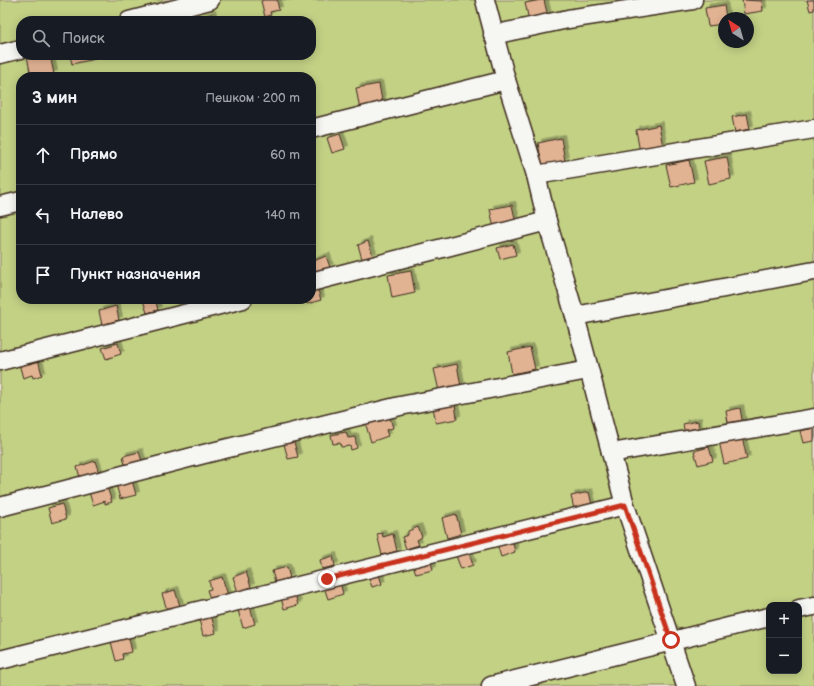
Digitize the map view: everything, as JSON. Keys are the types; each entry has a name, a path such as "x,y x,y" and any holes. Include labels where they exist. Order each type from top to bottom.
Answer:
{"street":[{"path":"148,16 210,0"},
{"path":"484,0 493,36 536,176 625,505 686,686"},
{"path":"493,36 568,19 693,0"},
{"path":"0,54 16,50"},
{"path":"316,128 506,80"},
{"path":"536,176 814,129"},
{"path":"0,206 16,202"},
{"path":"316,281 547,221"},
{"path":"575,316 814,271"},
{"path":"0,361 223,304"},
{"path":"0,507 204,454 400,406 588,370"},
{"path":"611,453 814,418"},
{"path":"0,660 625,505"},
{"path":"802,609 814,606"},
{"path":"491,686 671,640 766,618"}],"green space":[{"path":"0,0 814,0 814,686 0,686"}],"building":[{"path":"277,0 279,10 270,12 271,15 265,16 261,1"},
{"path":"544,0 548,17 529,20 525,3"},
{"path":"742,0 762,1 763,11 744,12"},
{"path":"807,0 814,0 814,10 810,11"},
{"path":"724,5 725,12 718,12 718,25 708,26 705,8"},
{"path":"28,60 51,60 54,72 30,72"},
{"path":"71,60 90,60 72,64"},
{"path":"379,84 383,106 360,110 356,88"},
{"path":"747,114 750,129 735,132 732,117"},
{"path":"659,125 663,147 640,152 636,130"},
{"path":"340,134 345,149 332,153 327,138"},
{"path":"561,138 565,161 542,165 538,143"},
{"path":"727,157 731,179 709,184 704,161"},
{"path":"689,160 694,182 671,187 666,165"},
{"path":"512,205 516,223 494,228 490,209"},
{"path":"368,241 373,256 362,259 358,245"},
{"path":"513,244 516,255 500,259 497,248"},
{"path":"326,256 330,267 316,272 316,260"},
{"path":"411,271 415,293 392,298 388,275"},
{"path":"316,287 321,300 316,301"},
{"path":"144,304 156,304 158,310 147,313"},
{"path":"116,306 119,320 102,325 99,311"},
{"path":"118,343 121,354 106,359 102,348"},
{"path":"530,347 535,369 512,374 508,352"},
{"path":"38,359 42,375 33,378 32,375 23,378 19,364"},
{"path":"457,364 461,387 439,391 434,369"},
{"path":"455,403 457,419 436,423 433,407"},
{"path":"740,408 743,425 729,428 726,411"},
{"path":"389,414 393,428 386,430 388,436 371,442 365,422"},
{"path":"698,421 699,432 685,435 683,424"},
{"path":"814,428 814,441 803,443 800,431"},
{"path":"346,432 348,438 355,437 357,448 351,450 350,446 341,447 340,443 333,444 331,435"},
{"path":"742,437 747,459 724,464 719,441"},
{"path":"294,442 298,457 288,459 284,444"},
{"path":"709,447 713,461 698,465 694,451"},
{"path":"139,452 143,464 126,469 123,456"},
{"path":"95,461 100,476 81,481 77,467"},
{"path":"132,480 136,495 120,499 116,484"},
{"path":"107,487 112,502 105,504 105,501 93,505 89,492"},
{"path":"589,492 592,505 574,509 571,496"},
{"path":"62,504 66,519 52,523 48,508"},
{"path":"456,514 461,534 447,538 442,518"},
{"path":"418,527 422,537 417,540 419,545 406,549 402,537 408,535 408,531"},
{"path":"382,533 383,537 393,534 397,551 382,555 377,534"},
{"path":"512,539 515,552 501,557 497,544"},
{"path":"467,548 473,565 461,569 455,553"},
{"path":"333,556 335,566 322,569 320,560"},
{"path":"430,559 433,570 416,574 413,564"},
{"path":"287,567 290,578 275,582 272,571"},
{"path":"246,572 251,587 238,592 233,577"},
{"path":"378,572 382,584 372,587 368,576"},
{"path":"222,577 228,595 211,601 207,590 211,589 209,581"},
{"path":"340,582 343,594 328,599 324,587"},
{"path":"175,590 180,606 167,610 162,594"},
{"path":"295,594 298,605 284,609 281,598"},
{"path":"250,607 255,624 243,628 238,610"},
{"path":"211,615 216,633 203,636 199,619"},
{"path":"128,634 132,652 122,654 123,659 116,661 110,638"}],"route":[{"path":"327,579 625,505 671,640"}]}
